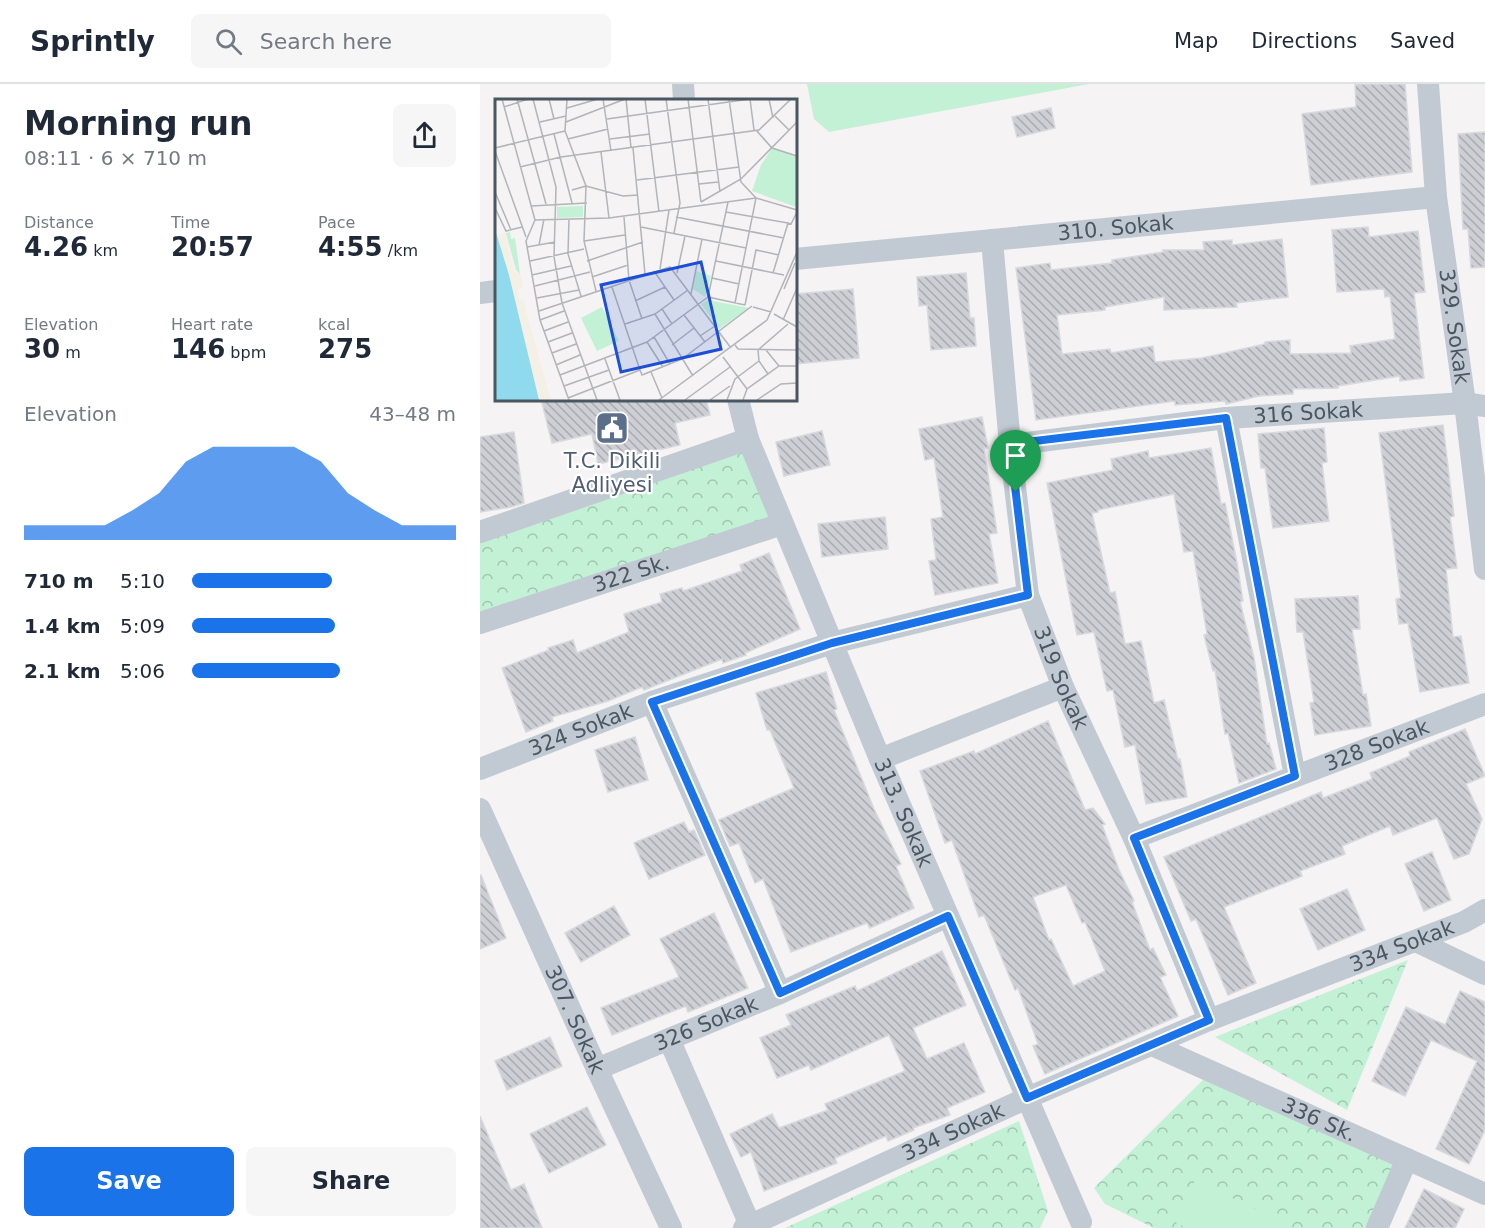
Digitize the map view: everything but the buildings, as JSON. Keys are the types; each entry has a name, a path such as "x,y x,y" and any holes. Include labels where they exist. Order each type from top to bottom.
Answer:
{"street":[{"path":"683,84 684,99"},
{"name":"329. Sokak","path":"1428,84 1436,197 1475,404 1485,569"},
{"name":"310. Sokak","path":"796,259 1436,197"},
{"name":"319 Sokak","path":"992,240 1010,444 1028,595 1063,687 1134,838 1209,1020"},
{"path":"480,293 495,291"},
{"name":"313. Sokak","path":"738,400 748,439 880,759 1084,1226"},
{"name":"316 Sokak","path":"1010,444 1226,418 1475,404"},
{"path":"1226,418 1295,776"},
{"path":"480,532 748,439"},
{"name":"322 Sk.","path":"480,623 782,524"},
{"name":"324 Sokak","path":"480,769 652,702 832,643 1028,595"},
{"path":"880,759 1063,687"},
{"path":"652,702 780,993"},
{"name":"328 Sokak","path":"1134,838 1485,704"},
{"name":"307. Sokak","path":"480,809 671,1228"},
{"name":"334 Sokak","path":"747,1227 1027,1098 1209,1020 1464,922 1485,910"},
{"name":"326 Sokak","path":"597,1070 780,993 948,916"},
{"path":"1416,941 1485,974"},
{"path":"669,1039 747,1227"},
{"name":"336 Sk.","path":"1152,1045 1485,1194"},
{"path":"1377,1228 1407,1159"}],"green space":[{"path":"807,84 1089,84 829,132 814,119"},
{"path":"748,439 782,524 480,623 480,532"},
{"path":"1408,960 1347,1110 1215,1037"},
{"path":"1205,1078 1395,1160 1366,1228 1154,1228 1105,1204 1094,1188"},
{"path":"1019,1121 1048,1211 1040,1228 785,1228"},
{"path":"1195,1180 1277,1220 1273,1228 1187,1228 1176,1223"}],"place":[{"name":"T.C. Dikili Adliyesi","path":"612,428"}],"route":[{"path":"1226,418 1295,776 1134,838 1209,1020 1027,1098 948,916 780,993 652,702 832,643 1028,595 1016,492 1010,444 1226,418"}]}
